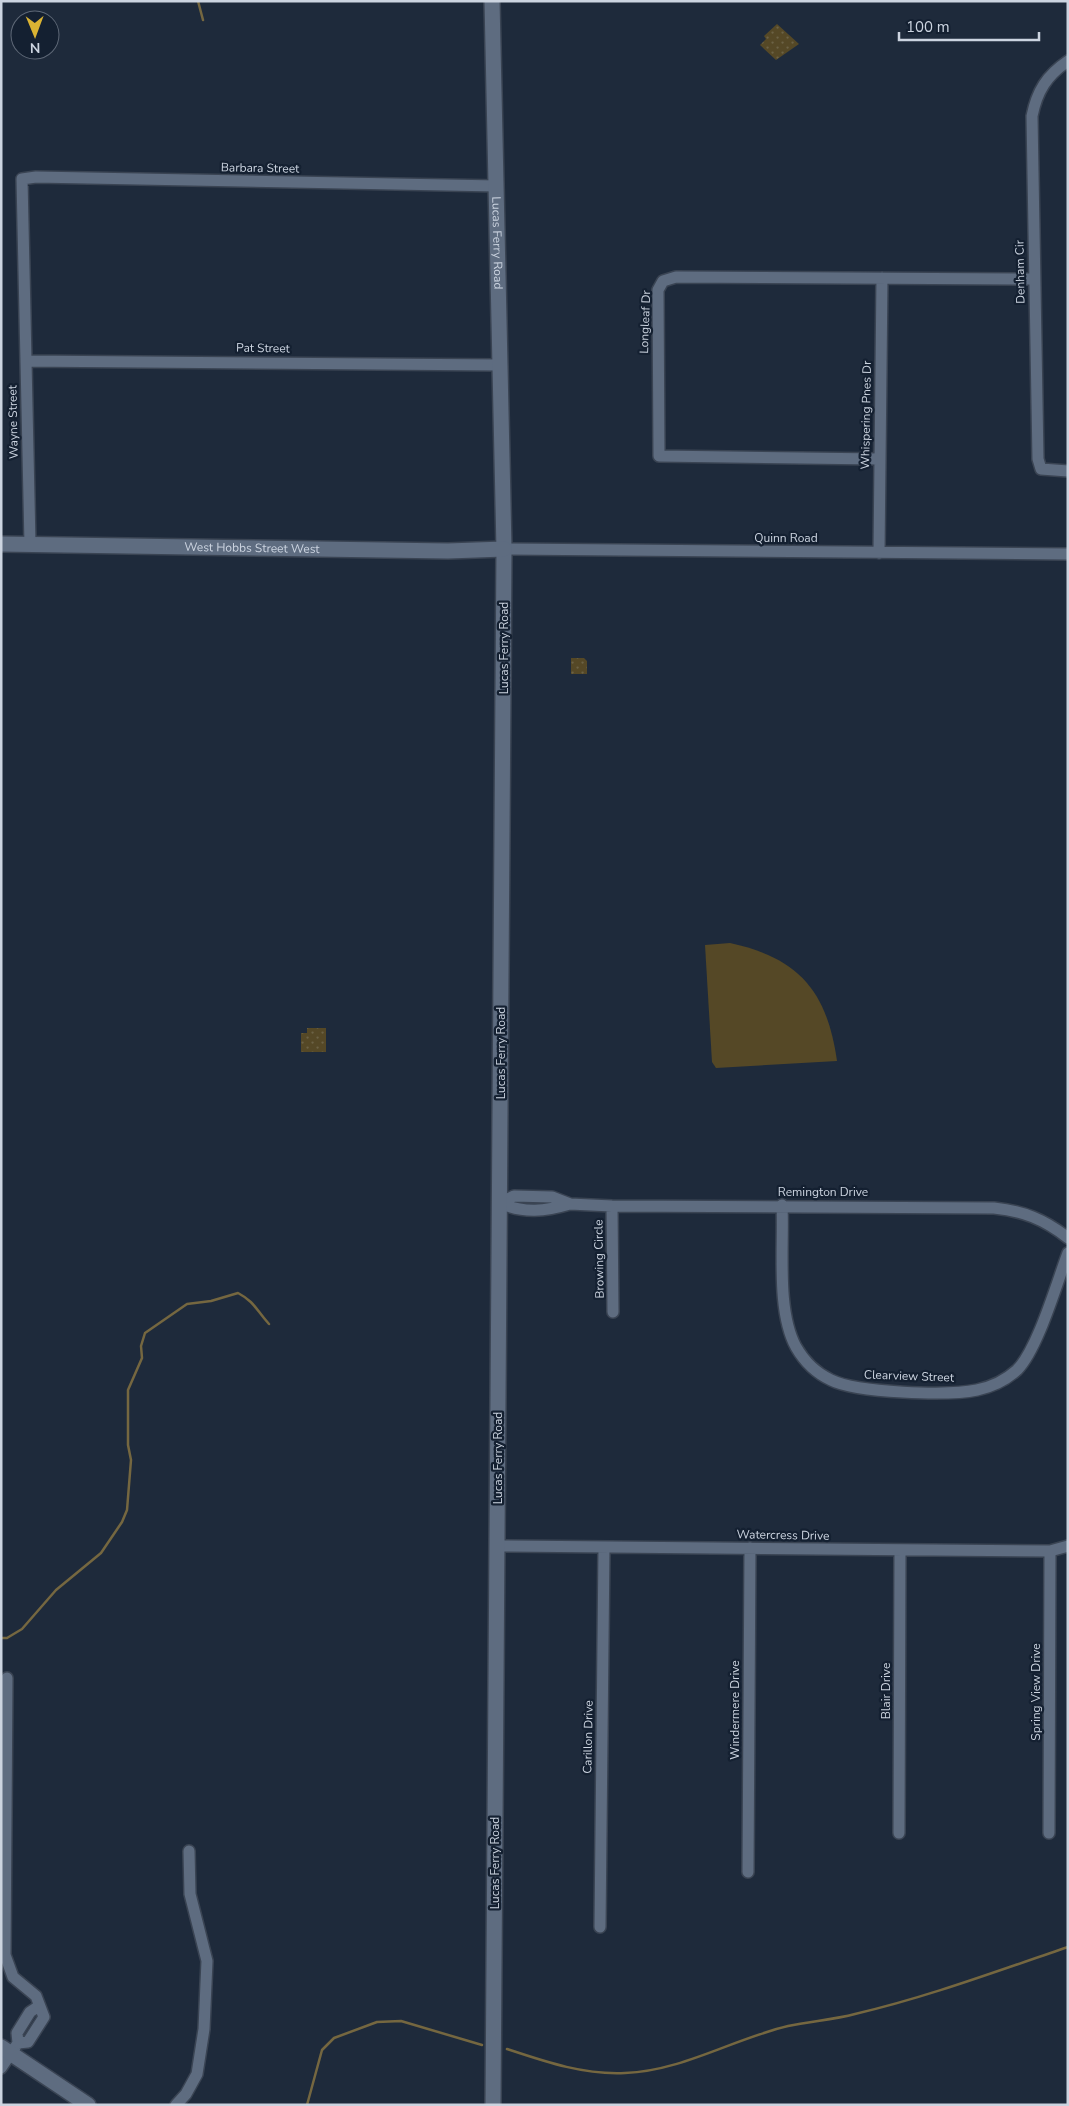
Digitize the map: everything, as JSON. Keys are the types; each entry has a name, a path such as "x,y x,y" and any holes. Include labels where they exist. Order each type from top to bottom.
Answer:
{"street":[{"name":"Lucas Ferry Road","path":"492,1 504,548 493,2105"},
{"name":"Denham Cir","path":"1068,61 1054,70 1039,90 1032,116 1038,459 1041,469 1068,471"},
{"name":"Barbara Street","path":"22,179 45,177 497,186"},
{"name":"Wayne Street","path":"22,179 30,544"},
{"name":"Longleaf Dr","path":"880,459 659,456 658,290 662,281 676,277 1034,279"},
{"name":"Whispering Pnes Dr","path":"879,553 882,278"},
{"name":"Pat Street","path":"26,361 499,365"},
{"name":"West Hobbs Street West","path":"1,544 448,551 504,548"},
{"name":"Quinn Road","path":"504,548 1068,554"},
{"name":"Remington Drive","path":"500,1203 513,1209 528,1211 551,1209 570,1204 612,1206 782,1205 994,1208 1017,1210 1040,1218 1068,1238"},
{"name":"Clearview Street","path":"782,1205 784,1315 791,1338 811,1367 830,1380 852,1387 875,1390 954,1392 977,1390 999,1383 1018,1369 1031,1350 1068,1253"},
{"name":"Browing Circle","path":"612,1206 613,1312"},
{"name":"Watercress Drive","path":"497,1546 1050,1551 1068,1546"},
{"name":"Carillon Drive","path":"600,1927 604,1547"},
{"name":"Windermere Drive","path":"748,1872 750,1548"},
{"name":"Blair Drive","path":"899,1833 900,1550"},
{"name":"Spring View Drive","path":"1049,1833 1050,1551"},
{"path":"1,2068 17,2033 30,2012 39,2006 36,1996 13,1977 4,1955 7,1678"},
{"path":"176,2105 186,2094 196,2074 204,2029 207,1960 190,1894 189,1851"},
{"path":"10,2048 88,2105"}],"shaded area":[{"path":"777,24 799,44 776,60 760,45 766,39 764,36"},
{"path":"571,658 584,658 587,661 587,674 571,674"},
{"path":"730,943 774,958 792,968 806,981 826,1015 837,1061 716,1068 712,1062 705,945"},
{"path":"307,1028 326,1028 326,1052 301,1052 301,1033 307,1033"}],"waterway":[{"path":"198,1 203,20"},
{"path":"1,1638 7,1638 22,1629 56,1590 101,1553 122,1522 127,1510 131,1460 128,1445 128,1390 142,1358 141,1346 145,1333 187,1304 211,1301 238,1293 252,1303 269,1324"},
{"path":"507,2049 580,2070 610,2073 646,2071 687,2061 788,2026 847,2016 909,2000 1068,1947"},
{"path":"307,2105 322,2050 334,2038 377,2022 401,2021 482,2045"}]}
